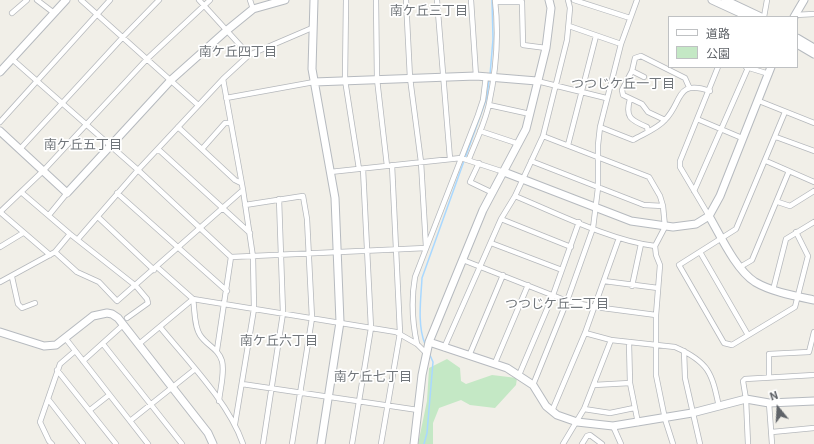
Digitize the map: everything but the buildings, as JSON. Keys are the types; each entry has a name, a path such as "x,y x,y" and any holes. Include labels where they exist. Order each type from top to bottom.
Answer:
{"street":[{"path":"12,13 27,0"},
{"path":"37,0 54,13"},
{"path":"0,72 66,0"},
{"path":"82,0 198,105"},
{"path":"0,122 110,0"},
{"path":"20,149 159,0"},
{"path":"199,0 249,55"},
{"path":"50,255 0,212 44,170 147,59 210,0"},
{"path":"250,0 253,10"},
{"path":"49,215 171,80 226,31 253,10 284,0"},
{"path":"314,0 312,28 314,82 335,198 340,322 321,444"},
{"path":"346,0 345,80 361,169 368,251 371,328 352,444"},
{"path":"376,0 377,79 389,166 396,250 400,333 381,444"},
{"path":"406,0 410,78 421,162 426,248"},
{"path":"437,0 442,76 450,159"},
{"path":"471,0 476,76"},
{"path":"414,444 426,353 429,342 483,210 526,129 546,48 551,8 549,0"},
{"path":"444,348 501,219 515,196 543,136 563,61 569,26 568,0"},
{"path":"574,0 630,18"},
{"path":"533,385 567,301 593,228 598,188 598,145 600,127 606,98 621,44 637,0"},
{"path":"712,0 747,16"},
{"path":"725,0 761,16"},
{"path":"763,16 767,0"},
{"path":"795,16 804,0"},
{"path":"469,159 489,105 490,76 497,20 495,1 522,2 523,45 546,48"},
{"path":"795,16 814,14"},
{"path":"569,26 621,44"},
{"path":"78,239 117,193 198,105 249,55 312,28"},
{"path":"568,145 580,91 596,36"},
{"path":"798,39 814,48"},
{"path":"798,45 814,54"},
{"path":"665,120 648,112 642,104 623,95 622,90 632,71 635,58 640,56 685,78 689,87"},
{"path":"12,59 110,147 138,170 231,256 253,257 426,248"},
{"path":"718,68 710,91 680,161 680,167 722,239 740,267 753,281 773,290 814,300"},
{"path":"694,191 722,129 747,68"},
{"path":"330,172 450,159 469,159 631,221 665,226 689,226 709,216 720,196 742,138 759,101 770,70 755,68"},
{"path":"632,71 644,77"},
{"path":"226,98 314,82 442,76 490,76 537,81 606,98"},
{"path":"417,344 413,327 413,289 415,277 483,100 490,76"},
{"path":"223,79 243,190 253,257 254,309 235,424"},
{"path":"600,127 633,140 665,120 678,97 689,87 696,86 710,91"},
{"path":"630,99 627,110 630,117 635,123 647,127 648,132"},
{"path":"759,101 814,124"},
{"path":"489,105 530,114"},
{"path":"785,112 766,161 736,229 679,265 724,343 732,345 794,307 799,297 808,256 796,232"},
{"path":"697,119 742,138"},
{"path":"202,149 226,123 230,123"},
{"path":"178,127 235,180 241,183"},
{"path":"0,131 68,193"},
{"path":"480,131 519,144"},
{"path":"543,136 649,177 660,196 663,206 665,226 655,246 656,255 660,265 656,315 656,375 664,419 673,444"},
{"path":"776,137 814,151"},
{"path":"158,149 250,233"},
{"path":"531,161 644,205 663,206"},
{"path":"766,161 814,182"},
{"path":"479,163 470,182 493,192"},
{"path":"740,267 752,260 778,202 789,171"},
{"path":"55,252 77,272 99,282 117,301 136,286 243,190"},
{"path":"778,202 790,206 814,191"},
{"path":"21,192 70,234 136,286 148,299 148,303 127,318"},
{"path":"117,193 227,291"},
{"path":"245,204 303,196 307,219 312,318 292,444"},
{"path":"515,196 619,238 655,246"},
{"path":"263,444 282,313 279,199"},
{"path":"98,216 155,269 193,299 400,333 417,344 426,353"},
{"path":"501,219 571,246"},
{"path":"519,375 553,295 579,222"},
{"path":"773,290 786,239 814,222"},
{"path":"0,247 23,233"},
{"path":"0,282 12,277 41,258 55,252 70,234"},
{"path":"552,411 585,333 619,238"},
{"path":"491,244 562,270"},
{"path":"632,286 641,244"},
{"path":"700,252 748,335"},
{"path":"219,401 223,367 217,350 231,256"},
{"path":"463,260 567,301 595,307 656,315"},
{"path":"469,356 503,275"},
{"path":"12,277 18,304 22,308 35,303"},
{"path":"604,281 632,286 658,288"},
{"path":"495,363 528,285"},
{"path":"139,344 193,299"},
{"path":"193,299 197,329 205,342 217,350"},
{"path":"0,332 44,346 56,345 93,316 100,314 112,314 139,344 208,433 213,444"},
{"path":"83,361 123,325"},
{"path":"160,327 219,401 235,424 243,444"},
{"path":"769,378 769,354 809,352 814,332"},
{"path":"585,333 611,340 675,347 684,351 706,366 712,377 719,407"},
{"path":"66,338 148,444"},
{"path":"563,444 584,409 611,340"},
{"path":"429,342 469,356 495,363 519,375 533,385 552,411 565,420 577,422 612,426 638,423 692,413 746,399 768,403 814,402"},
{"path":"629,342 630,382 638,423"},
{"path":"103,344 182,444"},
{"path":"52,444 40,422 60,364 76,351"},
{"path":"684,351 685,378 700,444"},
{"path":"57,370 116,444"},
{"path":"130,421 194,370"},
{"path":"748,444 746,399 743,381 745,379 814,375"},
{"path":"594,385 630,382"},
{"path":"242,384 418,410"},
{"path":"90,410 109,395"},
{"path":"48,399 82,444"},
{"path":"768,403 772,444"},
{"path":"584,409 610,413 634,408"},
{"path":"612,426 621,444"},
{"path":"772,432 814,428"},
{"path":"582,444 587,436 590,435 602,444"}],"green space":[{"path":"447,359 460,368 461,381 466,384 492,375 517,378 516,385 495,408 470,405 461,400 439,408 433,423 433,444 418,444 427,401 429,368"}],"waterway":[{"path":"490,75 493,39 492,0"},
{"path":"425,344 420,320 422,278 487,97 489,80"},
{"path":"424,444 427,433 433,362 429,353"}],"district":[{"name":"南ケ丘三丁目","path":"429,12"},
{"name":"南ケ丘四丁目","path":"238,53"},
{"name":"つつじケ丘一丁目","path":"623,85"},
{"name":"南ケ丘五丁目","path":"83,146"},
{"name":"つつじケ丘二丁目","path":"557,305"},
{"name":"南ケ丘六丁目","path":"279,342"},
{"name":"南ケ丘七丁目","path":"373,378"}]}
